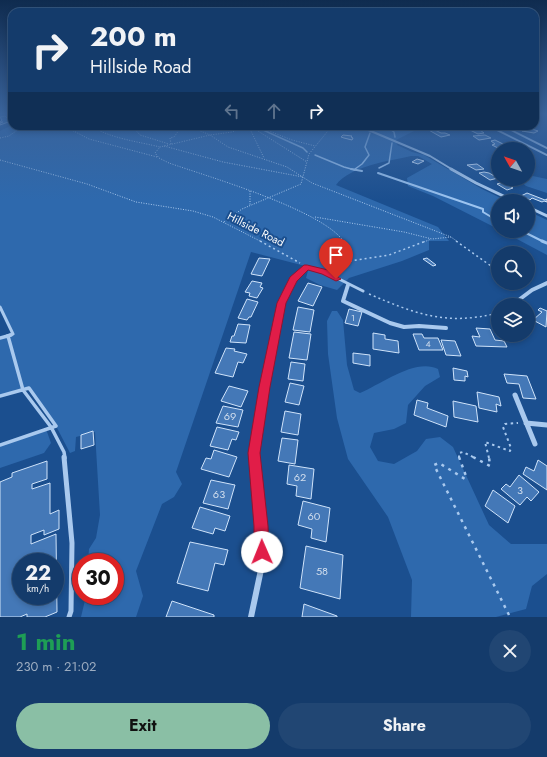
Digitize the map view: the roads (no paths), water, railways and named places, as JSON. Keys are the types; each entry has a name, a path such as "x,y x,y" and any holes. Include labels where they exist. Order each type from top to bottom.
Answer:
{"street":[{"path":"399,143 430,156 476,183 499,194"},
{"path":"523,143 547,155"},
{"path":"537,143 547,148"},
{"path":"535,210 547,216"},
{"path":"251,617 262,565 261,526 254,453 265,387 282,303 293,279 307,267"},
{"path":"521,298 532,290 547,283"},
{"path":"348,285 343,301 390,324 404,327 419,326 446,328"},
{"path":"515,395 535,444"},
{"path":"526,423 547,425"}],"lane":[{"path":"307,267 325,272 348,285 363,291"},
{"path":"0,307 13,334 0,338"},
{"path":"8,336 22,390"},
{"path":"0,396 29,388 56,426 0,445"},
{"path":"51,427 64,452 73,563 71,610 69,617"}],"waterway":[{"path":"291,143 303,148 307,152"},
{"path":"355,169 362,164 369,155 365,147 367,143"},
{"path":"379,168 389,163 392,143"},
{"path":"315,155 352,169"},
{"path":"352,169 362,171"},
{"path":"378,173 483,209 483,212 491,217"},
{"path":"535,238 542,241"},
{"path":"542,241 547,243"}]}
